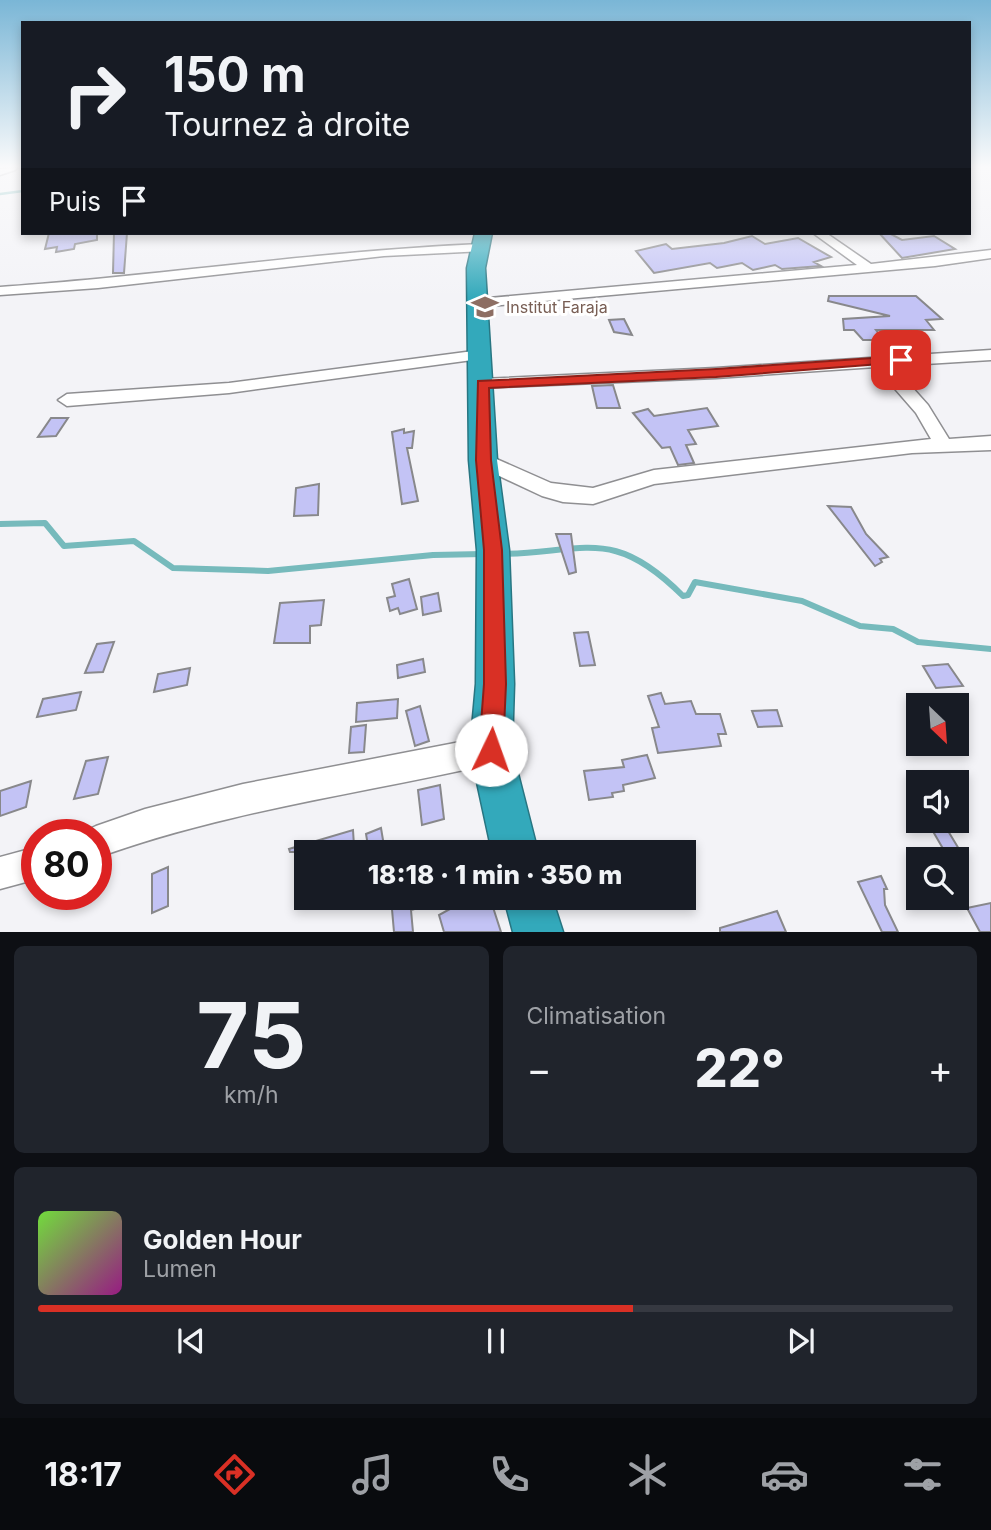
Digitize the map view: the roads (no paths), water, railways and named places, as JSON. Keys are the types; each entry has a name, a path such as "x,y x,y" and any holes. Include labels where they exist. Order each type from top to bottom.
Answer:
{"highway":[{"path":"481,241 476,268 484,460 493,554 495,684 491,750 512,840"},
{"path":"532,910 538,932"}],"street":[{"path":"822,235 869,268"},
{"path":"0,291 98,284 481,241"},
{"path":"478,303 869,268 991,254"},
{"path":"67,400 229,388 481,355"},
{"path":"482,384 716,373 991,355"},
{"path":"878,361 922,409 944,445"},
{"path":"484,460 537,488 594,496 652,477 699,474 763,463 944,445 971,447 991,443"},
{"path":"112,837 193,810 285,788 430,764 491,750"},
{"path":"0,873 21,867"}],"waterway":[{"path":"0,524 45,523 64,546 134,541 173,568 268,571 433,555 483,554"},
{"path":"504,554 600,548 638,560 683,596 688,595 695,582 802,601 860,626 893,629 918,642 991,649"}],"place":[{"name":"Institut Faraja","path":"485,307"}]}
